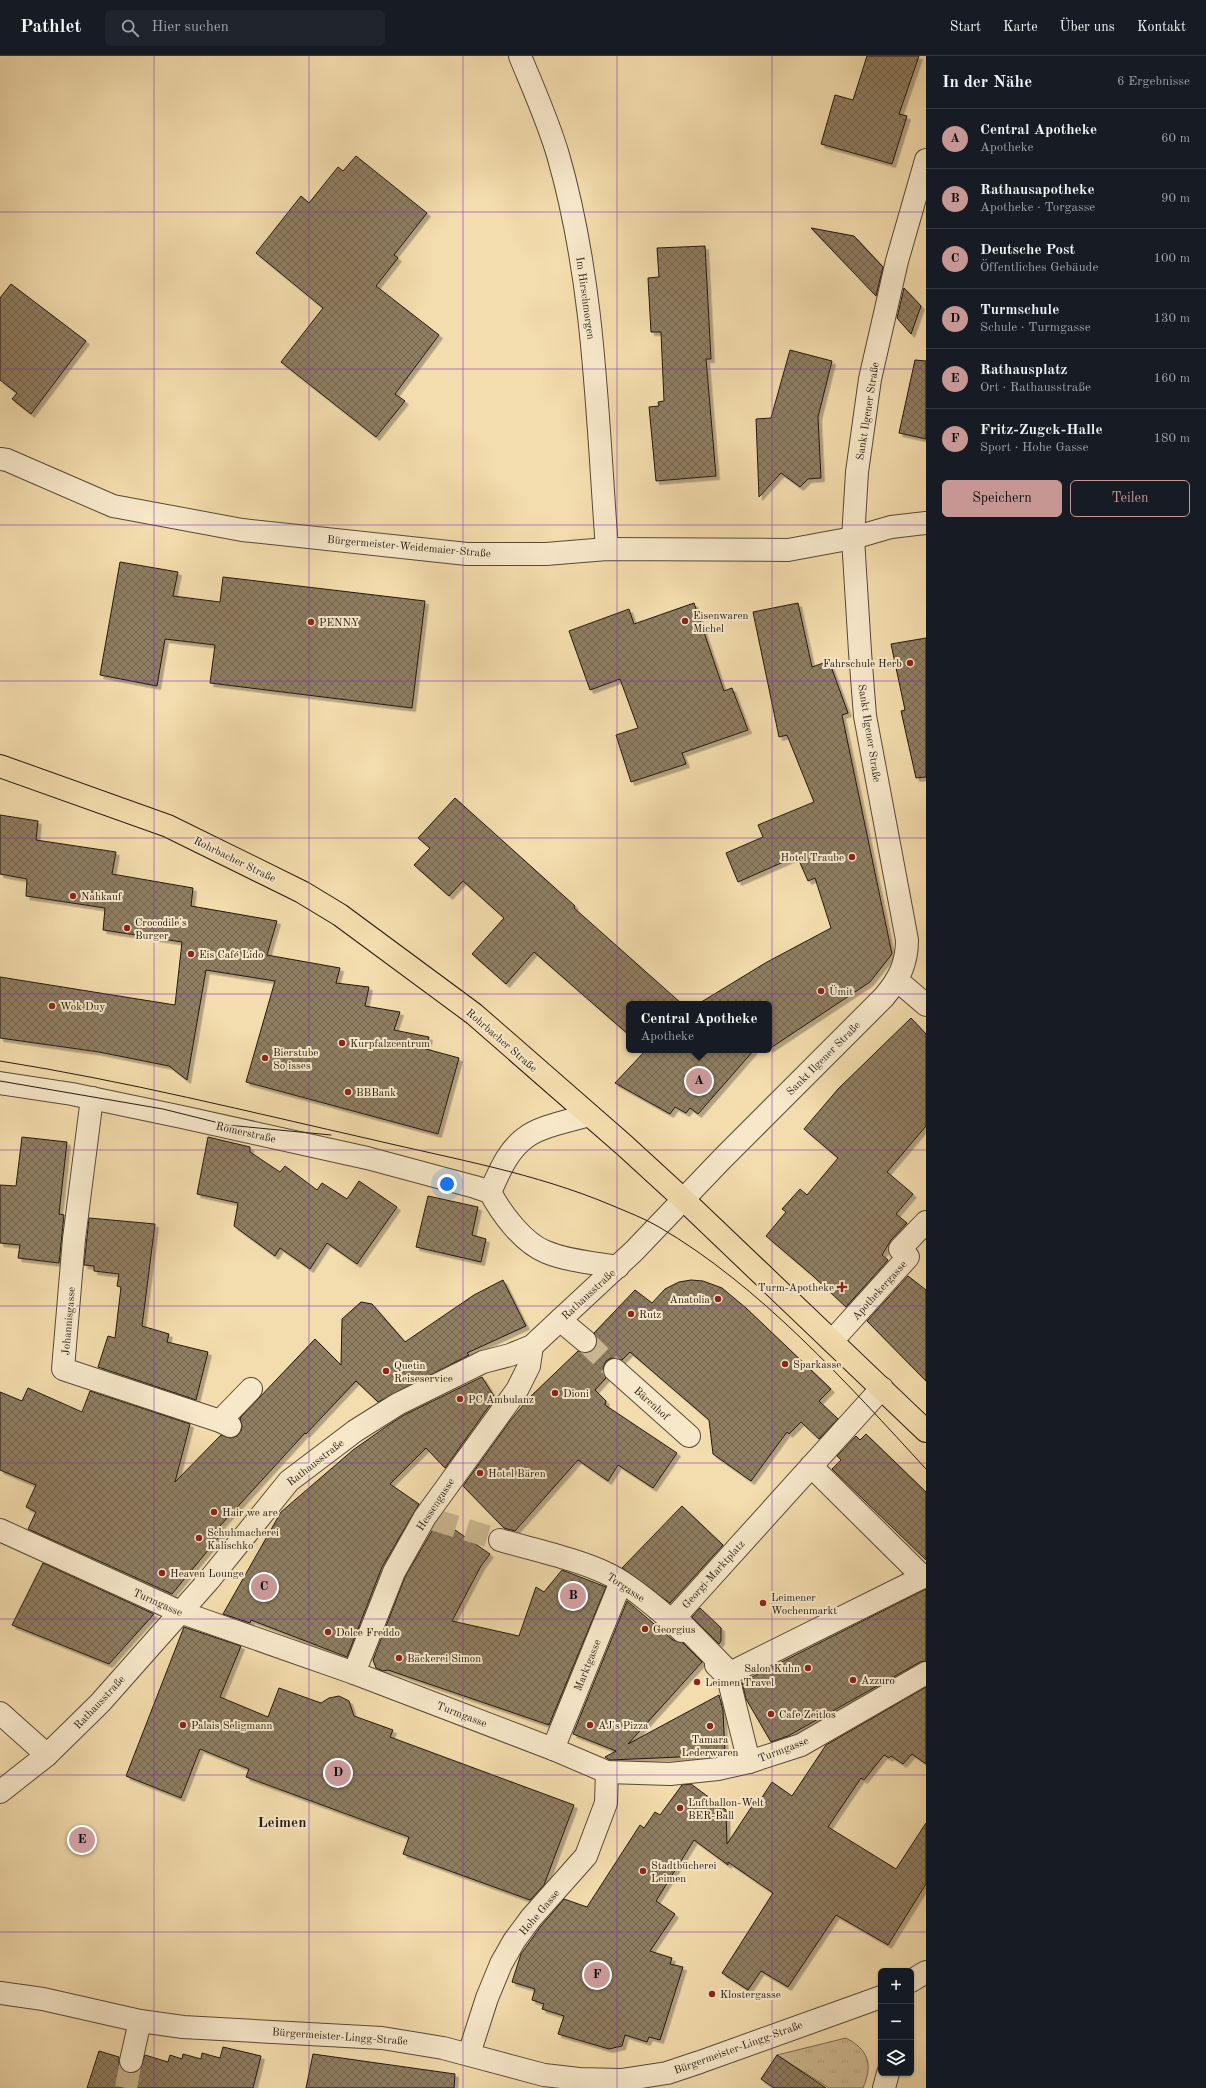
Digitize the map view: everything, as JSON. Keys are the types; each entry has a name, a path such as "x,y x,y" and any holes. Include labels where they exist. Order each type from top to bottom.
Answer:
{"main road":[{"name":"Rohrbacher Straße","path":"0,766 168,826 302,892 340,915 474,1014 589,1115 684,1200 926,1431"}],"street":[{"name":"Im Hirschmorgen","path":"520,56 558,153 588,296 594,353 607,549"},
{"name":"Sankt Ilgener Straße","path":"684,1200 722,1159 884,997 898,981 905,961 907,940 865,716 853,538 857,472 870,380 897,261 926,160"},
{"name":"Bürgermeister-Weidemaier-Straße","path":"0,459 6,460 113,506 242,530 467,554 546,554 607,549 788,550 853,538 891,527 926,523"},
{"path":"898,981 926,984"},
{"path":"898,981 926,1005"},
{"name":"Römerstraße","path":"0,1084 92,1098 367,1158 490,1192"},
{"name":"Johannisgasse","path":"92,1098 74,1239 63,1370 225,1424 251,1389"},
{"path":"589,1115 536,1131 525,1137 508,1155 490,1192 499,1208 521,1234 544,1252 567,1258 618,1267"},
{"name":"Rathausstraße","path":"0,1792 47,1755 100,1702 219,1568 262,1512 289,1481 326,1452 398,1404 483,1362 510,1355 532,1346 618,1267 684,1200"},
{"name":"Apothekergasse","path":"832,1341 908,1257 900,1249 926,1222"},
{"path":"560,1320 585,1341"},
{"name":"Hessengasse","path":"354,1673 394,1572 517,1390 529,1366 532,1346"},
{"name":"Bärenhof","path":"615,1370 689,1436"},
{"path":"811,1466 882,1388"},
{"name":"Georgi-Marktplatz","path":"811,1466 925,1578 730,1673 675,1617 811,1466"},
{"name":"Turmgasse","path":"0,1530 180,1612 354,1673 553,1749 607,1772 670,1774 718,1769 749,1762 801,1745 926,1673"},
{"name":"Torgasse","path":"500,1540 592,1567 621,1582 672,1621 728,1676 749,1762"},
{"name":"Marktgasse","path":"553,1749 621,1582"},
{"path":"0,1713 47,1755"},
{"name":"Hohe Gasse","path":"469,2054 487,1998 514,1941 531,1918 586,1856 606,1803 607,1772"},
{"path":"914,1979 926,1972"},
{"name":"Bürgermeister-Lingg-Straße","path":"0,1993 43,1999 140,2021 196,2028 382,2038 413,2042 469,2054 544,2075 579,2079 621,2080 667,2073 878,2004"},
{"path":"131,2061 140,2021"},
{"path":"884,2088 887,2076"}],"green space":[{"path":"846,2038 860,2048 867,2059 868,2072 863,2088 829,2088 777,2055"}],"building":[{"path":"867,56 919,56 899,114 907,116 892,164 821,144 835,95 853,100"},
{"path":"356,156 427,213 394,255 398,258 376,286 439,335 395,394 405,401 376,437 281,362 323,308 256,253 301,196 309,203 338,167 343,171"},
{"path":"811,228 854,236 883,267 876,296"},
{"path":"705,246 711,359 706,359 716,476 656,481 649,407 659,406 658,402 664,401 661,332 651,332 648,278 659,277 657,248"},
{"path":"11,284 86,341 31,414 12,399 17,393 0,380 0,298"},
{"path":"904,288 921,306 911,334 897,318"},
{"path":"790,350 832,361 818,417 821,478 808,479 800,487 781,473 759,497 756,419 771,418"},
{"path":"915,360 926,361 926,439 899,433"},
{"name":"PENNY","path":"120,562 178,572 173,596 220,602 223,577 425,601 412,708 210,683 215,645 165,639 157,686 100,675"},
{"path":"694,603 724,691 732,688 748,730 682,753 686,764 631,782 616,735 638,728 620,679 590,690 569,631 629,609 634,624"},
{"path":"798,603 812,667 829,661 848,713 842,715 892,954 870,982 772,1047 772,1001 703,1001 767,962 831,928 815,878 808,881 797,856 738,882 726,853 763,837 758,825 814,802 787,735 779,737 753,612"},
{"path":"926,638 926,777 916,778 901,711 905,710 891,644"},
{"path":"455,798 575,906 574,908 679,1001 626,1001 626,1032 534,952 506,984 472,954 504,918 463,881 449,896 414,865 430,848 418,838"},
{"path":"0,815 38,821 36,840 116,852 112,874 193,888 191,906 277,921 267,955 340,968 336,983 369,987 365,1006 400,1012 394,1030 429,1037 426,1049 459,1058 438,1134 246,1082 275,981 206,970 187,1080 169,1066 99,1052 0,1038 0,977 175,1005 182,942 103,930 105,908 26,896 27,879 0,874"},
{"path":"911,1018 926,1034 926,1126 887,1172 913,1194 896,1214 907,1223 891,1240 882,1255 888,1260 846,1307 813,1276 766,1236 786,1212 782,1209 800,1189 807,1195 838,1158 804,1129 838,1089"},
{"path":"643,1053 751,1053 698,1114 690,1108 686,1113 675,1107 670,1114 615,1083"},
{"path":"22,1137 67,1142 59,1214 64,1215 59,1263 18,1258 20,1245 0,1243 0,1185 16,1186"},
{"path":"208,1137 250,1147 250,1152 280,1172 285,1166 317,1190 322,1183 347,1199 359,1181 397,1207 357,1264 327,1243 310,1269 280,1248 275,1256 234,1226 238,1203 197,1194"},
{"path":"428,1196 478,1207 472,1235 486,1239 481,1262 416,1247"},
{"path":"89,1218 155,1224 142,1326 169,1334 167,1342 208,1352 196,1400 98,1367 108,1336 115,1338 121,1287 117,1286 119,1274 94,1271 94,1266 84,1265"},
{"path":"908,1276 926,1290 926,1381 867,1321"},
{"path":"503,1280 526,1326 467,1353 469,1355 378,1402 356,1381 306,1434 305,1433 219,1527 223,1532 172,1594 28,1529 36,1512 26,1507 36,1485 0,1470 0,1392 22,1401 28,1388 82,1412 90,1391 190,1424 175,1482 221,1435 230,1438 237,1436 241,1431 242,1426 240,1418 315,1339 341,1365 342,1319 361,1302 372,1304 405,1342 474,1295"},
{"path":"691,1280 703,1281 722,1288 746,1308 831,1389 819,1401 838,1419 819,1439 801,1422 789,1434 787,1432 751,1481 713,1454 709,1420 630,1352 622,1360 611,1358 606,1361 603,1368 606,1378 595,1390 606,1401 605,1405 677,1453 653,1488 618,1465 608,1481 578,1460 515,1531 504,1528 463,1486 510,1421 530,1397 578,1351 589,1353 594,1349 597,1343 594,1333 635,1290 652,1303 665,1289 679,1282"},
{"path":"482,1377 495,1398 445,1468 426,1448 390,1484 419,1504 382,1567 347,1657 251,1620 250,1623 223,1614 281,1512 353,1450 387,1426 404,1415"},
{"path":"866,1434 926,1492 926,1560 832,1469 841,1460 837,1456 856,1436 860,1440"},
{"path":"682,1506 723,1545 670,1603 622,1568"},
{"path":"439,1519 490,1554 481,1566 452,1621 519,1636 536,1587 544,1592 562,1570 606,1587 549,1725 388,1670 383,1671 376,1668 373,1660 405,1577"},
{"path":"43,1563 154,1614 109,1664 12,1625"},
{"path":"926,1589 926,1661 920,1662 788,1736 771,1742 746,1699 742,1682"},
{"path":"627,1601 673,1640 683,1643 702,1662 628,1744 719,1695 723,1710 725,1755 610,1760 605,1757 616,1751 573,1734"},
{"path":"700,1608 721,1628 721,1641 719,1644 692,1617"},
{"path":"184,1627 241,1646 220,1697 268,1717 279,1688 321,1703 329,1698 339,1696 349,1701 354,1716 393,1730 390,1737 574,1805 544,1885 530,1900 403,1854 409,1837 246,1777 249,1769 200,1749 181,1798 126,1776"},
{"path":"926,1687 926,1764 912,1754 903,1764 891,1756 889,1758 884,1755 864,1780 861,1778 828,1827 896,1869 926,1823 926,1884 888,1945 836,1915 788,1987 761,1971 748,1990 722,1973 773,1893 728,1862 728,1865 694,1840 656,1901 675,1914 650,1951 672,1958 670,1964 683,1967 660,2040 649,2037 647,2042 625,2035 622,2046 609,2049 558,2034 564,2016 542,2009 544,2004 532,2000 535,1989 512,1982 521,1954 541,1926 564,1899 587,1907 640,1825 644,1828 655,1812 660,1815 682,1785 691,1784 726,1810 727,1844 758,1797 761,1799 772,1782 792,1796 826,1745"},
{"path":"223,2047 261,2056 253,2088 87,2088 99,2051 119,2057 119,2065 123,2070 129,2073 135,2073 140,2069 145,2055 168,2062 170,2055 182,2059 183,2054 201,2059 202,2053 220,2058"},
{"path":"313,2054 455,2074 454,2088 306,2088"},
{"path":"777,2055 826,2088 774,2088 761,2079"}],"tunnel":[{"path":"585,1341 615,1370"},
{"path":"435,1520 500,1540"},
{"path":"126,2088 131,2061"}],"tram line":[{"path":"0,1061 141,1087 524,1175 582,1194 635,1215 659,1227 696,1251 732,1277 767,1307 834,1370 926,1469"},
{"path":"0,1081 163,1109 227,1125 331,1135"}],"place":[{"name":"Eisenwaren Michel","path":"685,621"},
{"name":"PENNY","path":"311,622"},
{"name":"Fahrschule Herb","path":"910,663"},
{"name":"Hotel Traube","path":"852,857"},
{"name":"Nahkauf","path":"73,896"},
{"name":"Crocodile's Burger","path":"127,928"},
{"name":"Eis Café Lido","path":"191,954"},
{"name":"Ümit","path":"821,991"},
{"name":"Wok Duy","path":"52,1006"},
{"name":"Kurpfalzcentrum","path":"342,1043"},
{"name":"Bierstube So isses","path":"265,1058"},
{"name":"Central Apotheke","path":"699,1081"},
{"name":"BBBank","path":"348,1092"},
{"name":"Turm-Apotheke","path":"842,1287"},
{"name":"Anatolia","path":"718,1299"},
{"name":"Rutz","path":"631,1314"},
{"name":"Sparkasse","path":"785,1364"},
{"name":"Quetin Reiseservice","path":"386,1371"},
{"name":"Dioni","path":"555,1393"},
{"name":"PC Ambulanz","path":"460,1399"},
{"name":"Hotel Bären","path":"480,1473"},
{"name":"Hair we are","path":"214,1512"},
{"name":"Schuhmacherei Kalischko","path":"199,1538"},
{"name":"Heaven Lounge","path":"162,1573"},
{"name":"Deutsche Post","path":"264,1587"},
{"name":"Rathausapotheke","path":"573,1596"},
{"name":"Leimener Wochenmarkt","path":"763,1603"},
{"name":"Georgius","path":"645,1629"},
{"name":"Dolce Freddo","path":"328,1632"},
{"name":"Bäckerei Simon","path":"399,1658"},
{"name":"Salon Kuhn","path":"808,1668"},
{"name":"Azzuro","path":"853,1680"},
{"name":"Leimen Travel","path":"697,1682"},
{"name":"Cafe Zeitlos","path":"771,1714"},
{"name":"Palais Seligmann","path":"183,1725"},
{"name":"AJ's Pizza","path":"590,1725"},
{"name":"Tamara Lederwaren","path":"710,1726"},
{"name":"Turmschule","path":"338,1773"},
{"name":"Luftballon-Welt BER-Ball","path":"680,1808"},
{"name":"Rathausplatz","path":"82,1840"},
{"name":"Stadtbücherei Leimen","path":"643,1871"},
{"name":"Fritz-Zugck-Halle","path":"597,1975"},
{"name":"Klostergasse","path":"712,1994"}],"district":[{"name":"Leimen","path":"282,1822"}]}
